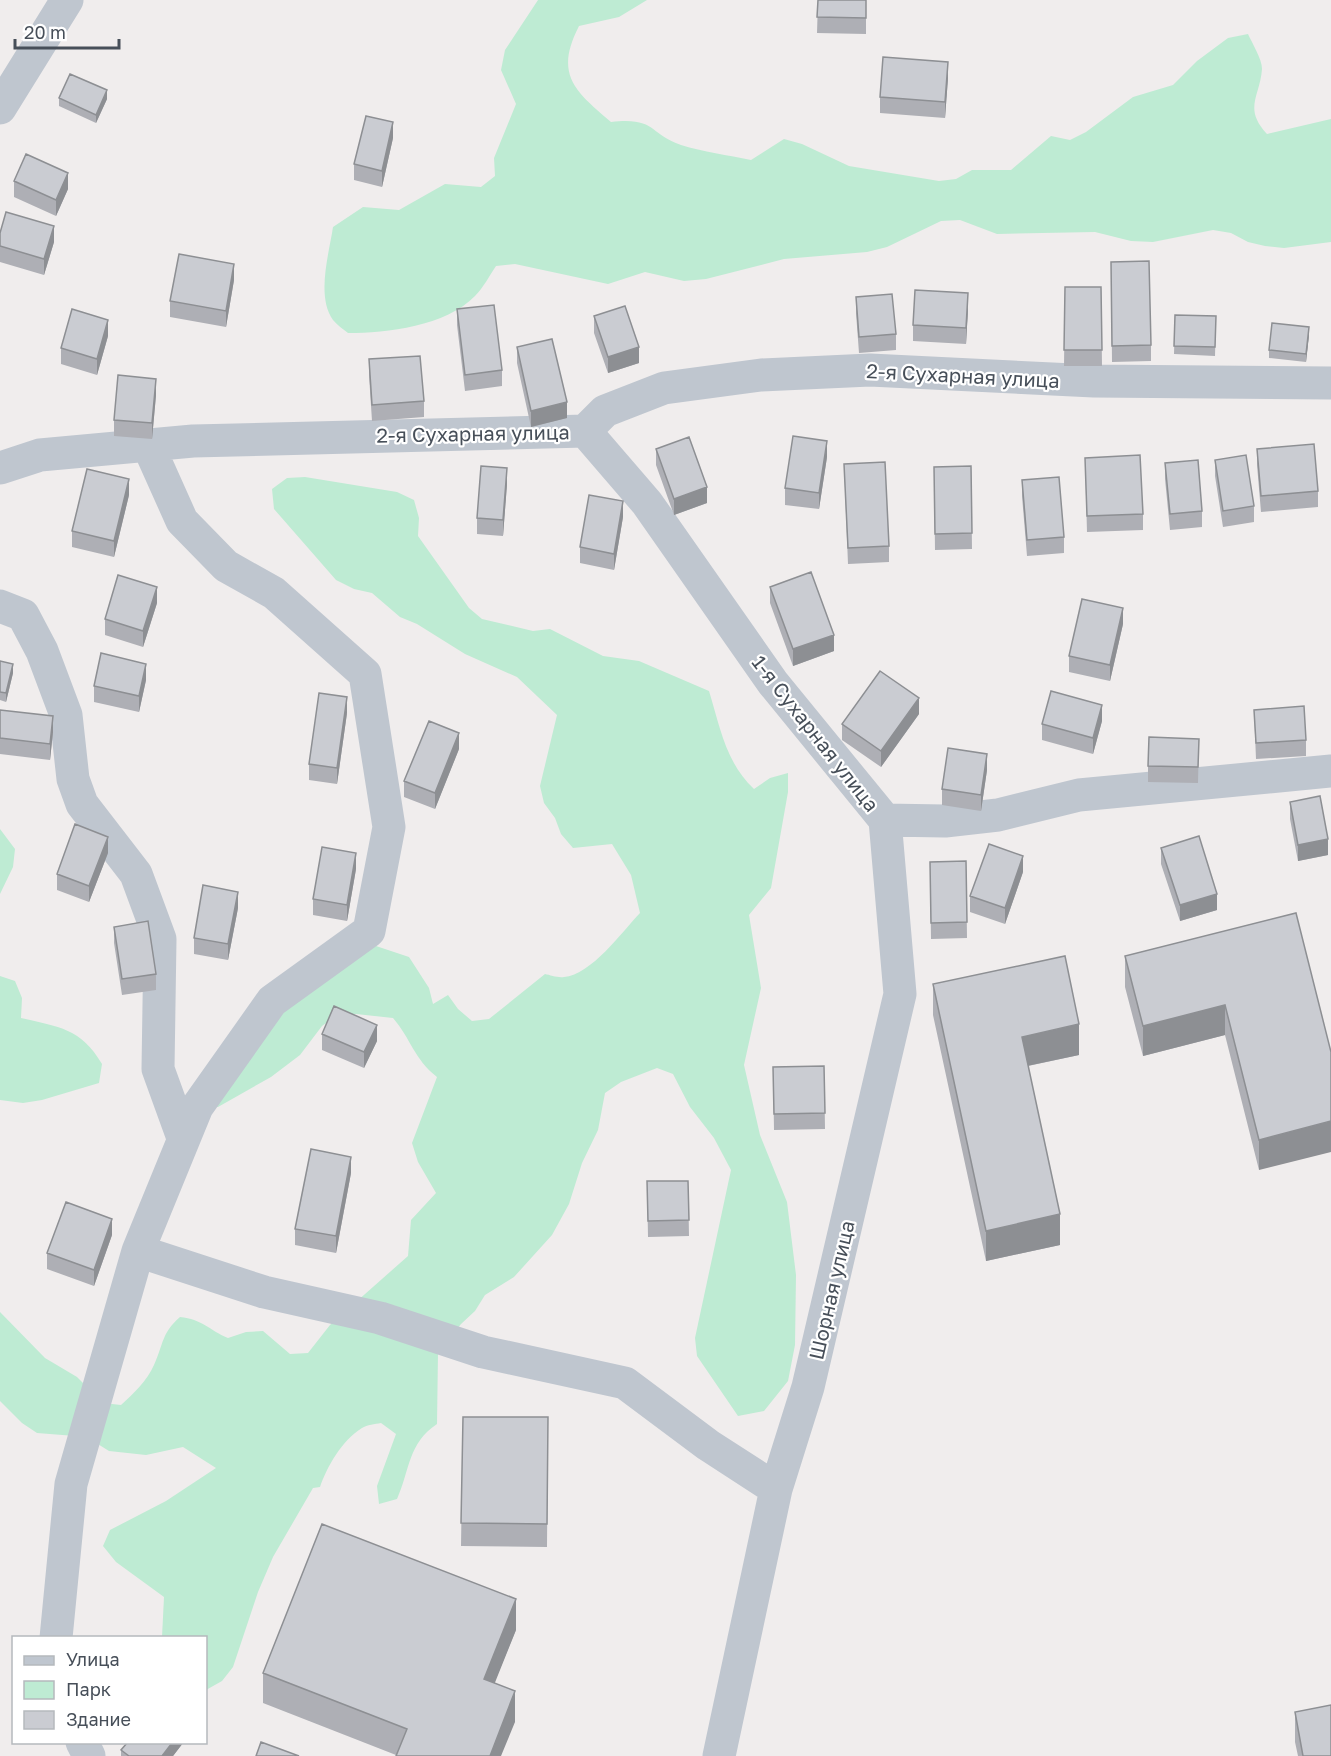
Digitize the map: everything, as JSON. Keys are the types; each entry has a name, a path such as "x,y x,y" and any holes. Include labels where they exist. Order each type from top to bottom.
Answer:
{"street":[{"path":"0,108 68,0"},
{"name":"2-я Сухарная улица","path":"0,468 40,455 193,441 585,430 605,411 664,388 761,375 870,370 1094,381 1331,383"},
{"name":"1-я Сухарная улица","path":"585,430 647,502 773,683 885,820 945,821 998,815 1079,795 1331,771"},
{"path":"56,1636 71,1484 138,1251 183,1138 197,1107 272,1001 369,931 389,827 365,674 274,593 226,566 182,521 147,445"},
{"path":"0,606 23,615 42,651 66,715 73,779 82,804 136,874 160,939 158,1069 183,1138"},
{"name":"Шорная улица","path":"719,1756 776,1488 808,1387 900,994 885,820"},
{"path":"138,1251 264,1292 380,1318 483,1352 625,1383 708,1445 776,1488"}],"green space":[{"path":"538,0 647,0 619,17 579,26 572,43 568,57 572,81 587,101 611,122 626,121 645,124 670,141 681,145 751,160 784,139 802,144 849,166 939,181 956,179 972,170 1011,170 1051,136 1070,140 1086,132 1133,97 1173,85 1197,61 1228,38 1248,34 1262,65 1254,109 1260,125 1267,134 1331,119 1331,242 1284,248 1248,242 1231,233 1213,230 1153,242 1131,241 1095,232 997,234 960,220 941,221 887,247 867,252 784,259 706,279 684,281 645,272 608,284 515,264 496,266 475,296 448,314 415,326 348,333 333,320 325,299 325,275 333,227 363,207 399,210 445,184 481,187 495,176 494,158 516,104 501,70 505,50"},
{"path":"305,477 397,492 414,500 419,518 418,536 469,608 482,619 533,631 550,629 603,656 639,661 709,691 725,744 744,779 754,789 770,778 788,773 788,792 771,888 749,915 761,988 744,1065 760,1135 787,1202 796,1275 795,1345 788,1381 764,1411 738,1416 697,1356 695,1338 731,1170 714,1138 690,1107 673,1074 657,1068 621,1082 605,1093 598,1130 582,1163 569,1204 552,1235 514,1277 485,1295 475,1311 461,1324 438,1353 437,1424 427,1431 415,1448 397,1499 379,1504 377,1486 396,1434 381,1423 364,1427 348,1439 342,1447 331,1463 320,1487 313,1488 273,1557 258,1592 233,1667 222,1681 207,1689 207,1636 162,1636 164,1597 116,1562 103,1546 110,1530 166,1501 216,1468 183,1447 146,1455 109,1451 93,1441 75,1436 37,1433 22,1423 0,1401 0,1312 45,1358 77,1377 103,1403 121,1405 140,1386 151,1371 166,1334 180,1317 200,1322 228,1338 246,1332 263,1331 290,1354 308,1353 330,1325 408,1256 411,1220 436,1193 418,1162 412,1143 437,1077 423,1063 393,1018 356,1014 337,1015 322,1026 300,1055 271,1077 218,1107 198,1107 250,1022 376,946 409,957 429,988 433,1004 448,995 458,1009 472,1021 489,1019 545,974 564,977 585,969 640,913 631,875 612,844 573,848 561,834 555,818 544,803 540,786 557,715 517,677 465,654 417,624 400,617 372,593 354,589 336,580 274,509 272,489 287,478"},
{"path":"0,829 15,849 13,867 0,894"},
{"path":"0,976 15,981 22,998 21,1018 58,1027 86,1043 102,1064 99,1083 42,1100 23,1103 0,1100"}],"building":[{"path":"818,0 866,0 866,18 817,17"},
{"path":"883,57 948,62 945,102 880,97"},
{"path":"70,74 107,90 96,115 59,98"},
{"path":"366,116 393,122 382,171 354,164"},
{"path":"26,154 68,173 56,200 14,181"},
{"path":"6,212 54,226 44,259 0,246 0,233"},
{"path":"179,254 234,264 226,311 170,301"},
{"path":"1149,261 1151,345 1112,346 1111,262"},
{"path":"1065,287 1101,287 1102,350 1064,350"},
{"path":"915,290 968,293 966,328 913,325"},
{"path":"892,294 896,334 859,337 856,297"},
{"path":"494,305 502,370 465,375 457,309"},
{"path":"625,306 639,347 608,357 594,316"},
{"path":"72,309 108,320 97,359 61,348"},
{"path":"1175,315 1216,316 1215,347 1174,346"},
{"path":"1272,323 1309,327 1306,354 1269,350"},
{"path":"552,339 567,402 531,411 517,347"},
{"path":"420,356 424,401 372,405 369,359"},
{"path":"118,375 156,379 152,423 114,420"},
{"path":"793,436 827,441 819,493 785,488"},
{"path":"689,437 707,487 674,499 656,449"},
{"path":"1314,444 1318,491 1261,496 1257,449"},
{"path":"1140,455 1143,514 1087,516 1085,458"},
{"path":"1246,455 1254,506 1223,511 1215,460"},
{"path":"1198,460 1202,511 1170,514 1165,463"},
{"path":"885,462 889,546 848,548 844,464"},
{"path":"481,466 507,468 503,520 477,518"},
{"path":"971,466 972,533 935,534 934,467"},
{"path":"87,469 129,479 114,541 72,531"},
{"path":"1059,477 1064,537 1027,540 1022,480"},
{"path":"589,495 623,501 614,554 580,547"},
{"path":"811,572 834,635 793,649 770,587"},
{"path":"118,575 157,587 143,631 105,619"},
{"path":"1082,599 1123,608 1110,665 1069,656"},
{"path":"101,653 146,664 139,696 94,686"},
{"path":"0,661 13,664 6,693 0,692"},
{"path":"880,671 919,698 881,751 842,724"},
{"path":"1051,691 1102,705 1093,738 1042,724"},
{"path":"319,693 347,697 337,768 309,764"},
{"path":"1304,706 1306,740 1256,743 1254,710"},
{"path":"0,710 53,716 50,744 0,738"},
{"path":"429,721 459,733 435,793 404,781"},
{"path":"1149,737 1199,739 1198,767 1148,766"},
{"path":"948,748 987,754 981,795 942,789"},
{"path":"1320,796 1328,839 1298,845 1290,802"},
{"path":"75,824 108,837 89,886 57,874"},
{"path":"1199,836 1217,894 1180,905 1161,848"},
{"path":"989,844 1023,856 1005,908 970,896"},
{"path":"322,847 356,853 347,905 313,899"},
{"path":"966,861 967,922 931,923 930,862"},
{"path":"203,885 238,892 228,944 194,938"},
{"path":"1296,913 1331,1052 1331,1121 1259,1140 1225,1005 1143,1026 1125,956"},
{"path":"148,921 156,974 122,979 114,927"},
{"path":"1065,956 1079,1024 1022,1037 1060,1214 986,1231 933,984"},
{"path":"334,1006 377,1025 364,1052 322,1034"},
{"path":"824,1066 825,1113 774,1114 773,1067"},
{"path":"311,1149 351,1157 336,1236 295,1229"},
{"path":"647,1181 688,1181 689,1220 648,1221"},
{"path":"66,1202 112,1219 94,1270 47,1253"},
{"path":"463,1417 548,1417 547,1524 461,1523"},
{"path":"322,1524 516,1599 484,1679 515,1691 490,1756 396,1756 407,1729 263,1673"},
{"path":"1331,1705 1331,1756 1303,1756 1295,1712"},
{"path":"261,1742 299,1756 256,1756"},
{"path":"126,1744 171,1744 162,1756 129,1756 121,1750"}]}
